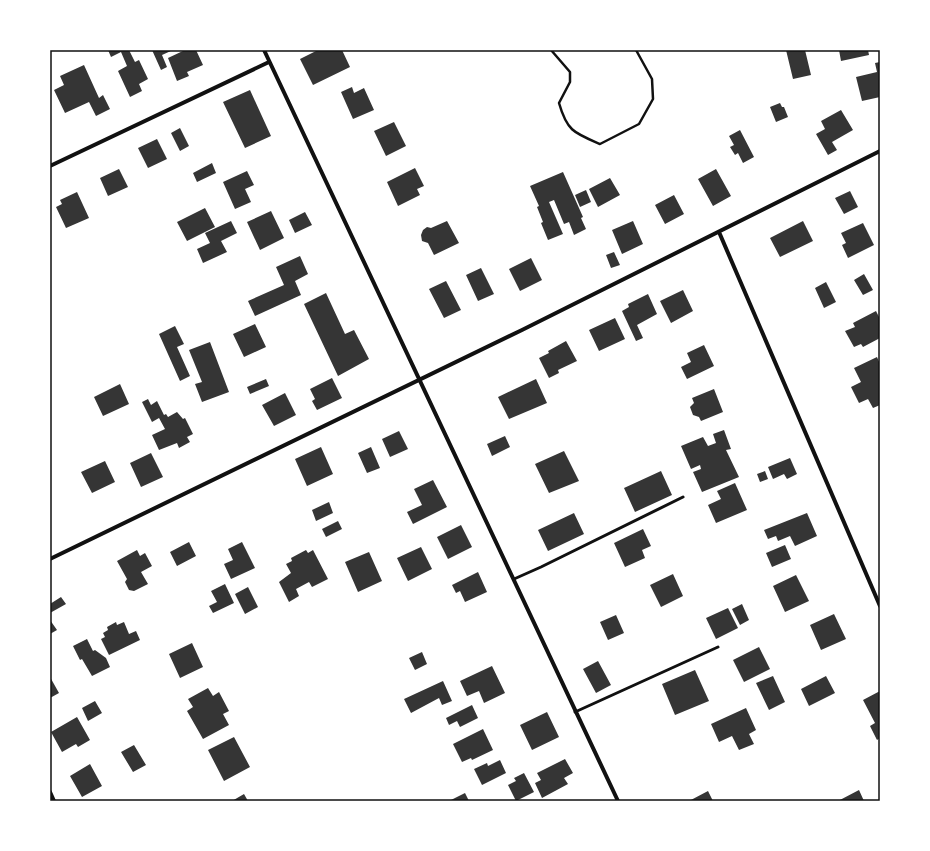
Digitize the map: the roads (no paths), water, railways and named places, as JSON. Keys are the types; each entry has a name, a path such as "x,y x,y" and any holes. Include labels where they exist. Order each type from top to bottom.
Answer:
{"street":[{"path":"264,50 618,801"},
{"path":"50,166 270,62"},
{"path":"50,559 420,379 880,151"},
{"path":"719,232 880,606"},
{"path":"50,792 54,801"}],"lane":[{"path":"514,579 683,497"},
{"path":"575,712 718,647"}]}
